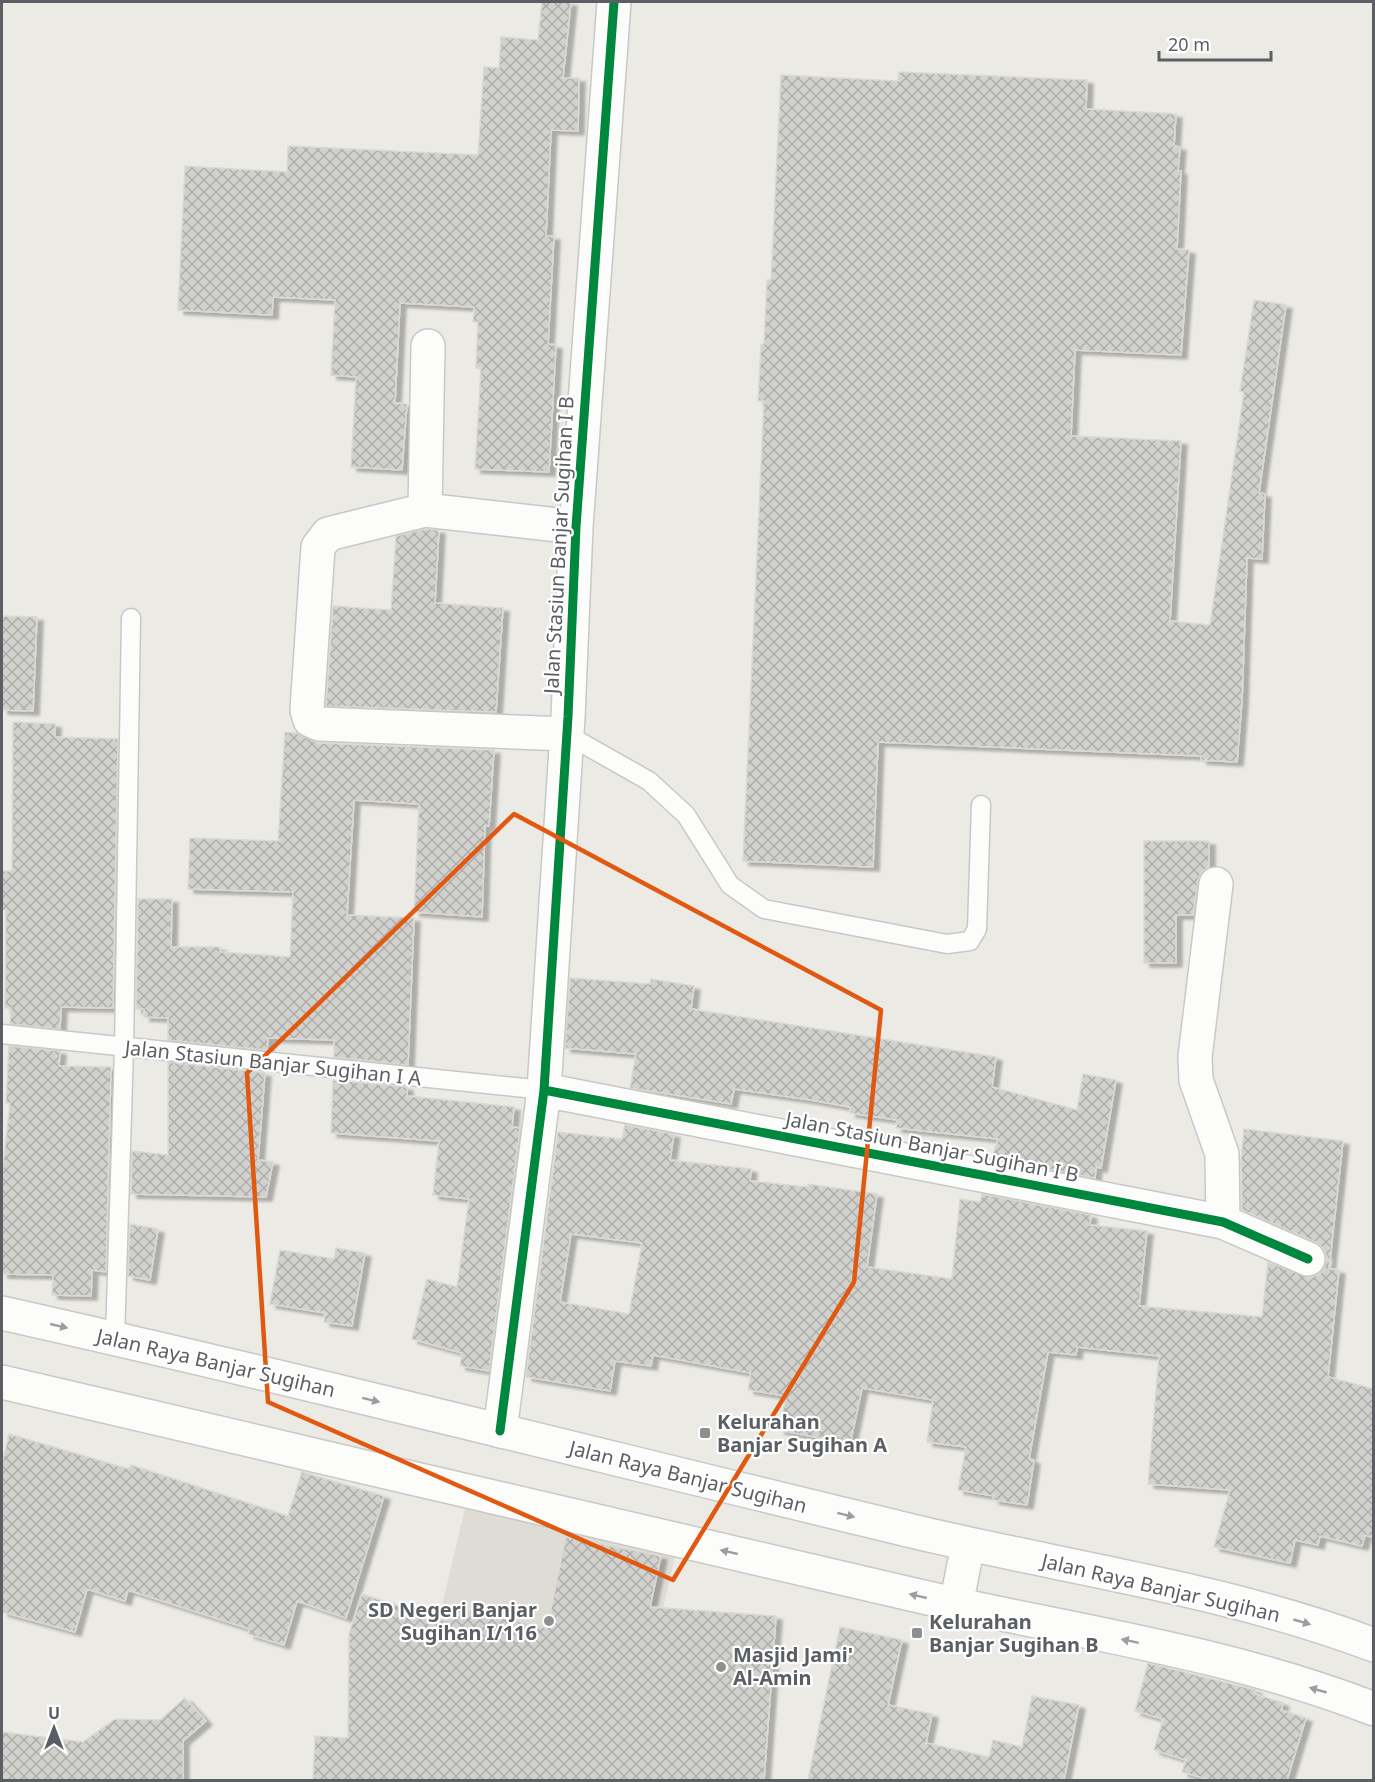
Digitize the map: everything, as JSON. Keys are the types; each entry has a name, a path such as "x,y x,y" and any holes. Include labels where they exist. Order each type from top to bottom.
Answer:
{"street":[{"name":"Jalan Stasiun Banjar Sugihan I B","path":"500,1431 544,1090 576,527 614,2"},
{"path":"424,510 428,346"},
{"path":"566,734 319,724 310,720 307,710 318,547 321,540 328,534 424,510 576,527"},
{"path":"1216,884 1195,1057 1196,1080 1222,1155 1223,1222"},
{"name":"Jalan Stasiun Banjar Sugihan I B","path":"544,1090 1223,1222 1308,1259"},
{"name":"Jalan Raya Banjar Sugihan","path":"2,1313 968,1545 1206,1595 1342,1633 1374,1645"},
{"path":"2,1382 957,1605 1204,1656 1340,1696 1374,1709"},
{"path":"957,1605 968,1545"}],"lane":[{"path":"115,1339 124,1049 131,618"},
{"path":"566,734 649,780 686,815 730,885 764,909 946,944 970,941 977,929 981,805"},
{"name":"Jalan Stasiun Banjar Sugihan I A","path":"2,1034 124,1049 544,1090"}],"highlighted area":[{"path":"514,814 881,1010 854,1282 673,1580 268,1402 247,1073"}],"shaded area":[{"name":"SD Negeri Banjar Sugihan I/116","path":"466,1504 676,1552 633,1738 422,1690"}],"building":[{"path":"542,2 571,2 563,78 579,78 578,131 551,130 546,236 554,236 548,344 556,345 549,472 475,469 481,368 476,368 478,322 473,322 474,307 400,303 395,403 407,404 402,470 351,467 356,377 331,375 335,300 273,297 272,315 178,310 185,166 287,172 288,146 478,155 484,67 499,68 501,37 538,40"},
{"path":"899,72 1087,80 1086,109 1176,114 1174,146 1180,147 1178,171 1181,171 1177,249 1189,250 1181,355 1075,350 1071,436 1181,441 1170,621 1210,625 1244,392 1240,391 1254,300 1286,305 1259,493 1265,494 1262,559 1247,558 1242,701 1237,762 1201,760 1201,756 878,742 873,867 743,861 764,401 758,401 767,280 771,280 781,75 898,81"},
{"path":"426,529 439,530 435,603 503,608 496,712 326,706 333,606 391,610 396,536"},
{"path":"2,616 37,617 33,711 2,710"},
{"path":"13,722 55,724 55,737 118,739 113,1008 61,1007 60,1029 10,1024 11,1008 5,1008 6,910 2,910 2,871 12,871"},
{"path":"285,732 296,733 318,743 494,750 489,826 485,826 482,917 414,912 419,804 354,800 347,915 414,918 408,1065 334,1057 334,1040 268,1038 267,1050 168,1040 168,1018 144,1017 144,1009 136,1009 138,899 172,899 171,947 220,947 220,952 290,957 293,892 188,889 190,838 278,841"},
{"path":"1144,841 1209,841 1209,867 1201,872 1198,881 1193,915 1176,915 1176,963 1144,963"},
{"path":"570,978 650,984 651,979 694,986 691,1009 996,1057 992,1087 1077,1110 1083,1074 1116,1080 1101,1168 1096,1167 1095,1178 992,1158 998,1139 896,1128 897,1120 850,1113 850,1107 811,1100 734,1089 731,1104 630,1088 636,1054 565,1048"},
{"path":"9,1046 60,1051 59,1066 111,1067 106,1272 92,1270 91,1296 52,1295 53,1275 2,1274 2,1175 10,1103 6,1103"},
{"path":"168,1062 265,1073 258,1160 273,1162 266,1197 131,1194 132,1151 168,1155"},
{"path":"333,1080 407,1087 407,1096 514,1107 512,1127 520,1128 489,1371 460,1366 462,1353 412,1339 427,1279 457,1287 469,1199 433,1195 439,1141 331,1133"},
{"path":"625,1125 674,1134 670,1160 751,1169 750,1181 808,1187 808,1184 877,1194 867,1267 952,1279 960,1199 980,1202 982,1194 1091,1215 1090,1225 1147,1231 1139,1306 1262,1317 1268,1262 1310,1278 1320,1274 1327,1257 1323,1248 1315,1242 1242,1210 1241,1160 1244,1129 1343,1141 1329,1269 1339,1270 1328,1377 1374,1389 1374,1538 1365,1535 1362,1546 1320,1536 1318,1545 1295,1540 1290,1563 1214,1547 1230,1490 1148,1484 1159,1356 1077,1347 1076,1355 1048,1352 1029,1459 1034,1460 1027,1505 993,1500 994,1496 958,1490 966,1447 927,1442 933,1400 862,1388 850,1444 779,1430 786,1396 748,1390 751,1373 653,1355 651,1366 615,1361 610,1391 526,1377 558,1132 622,1139","holes":["571,1234 642,1243 629,1314 560,1302"]},
{"path":"130,1224 158,1229 150,1280 128,1276"},
{"path":"336,1248 365,1253 352,1326 324,1322 325,1313 270,1304 280,1250 334,1259"},
{"path":"9,1434 129,1469 131,1465 288,1516 302,1472 384,1496 346,1618 297,1601 284,1645 248,1634 250,1629 128,1590 125,1601 87,1589 75,1632 2,1612 2,1464"},
{"path":"566,1537 661,1556 650,1607 776,1616 764,1780 313,1780 315,1736 348,1738 349,1634 362,1594 446,1621 450,1606 547,1628"},
{"path":"840,1627 902,1640 888,1705 932,1714 926,1743 989,1757 993,1740 1022,1747 1032,1696 1079,1705 1064,1780 808,1780"},
{"path":"1148,1663 1256,1690 1255,1694 1283,1703 1281,1710 1306,1718 1287,1780 1210,1780 1182,1772 1186,1760 1154,1750 1163,1719 1135,1711"},
{"path":"185,1698 206,1721 183,1741 183,1780 2,1780 2,1732 83,1742 115,1719 160,1720"}],"cycle path":[{"path":"500,1431 544,1090 568,717 576,527 614,2"},
{"path":"544,1090 1223,1222 1308,1259"}],"place":[{"name":"Kelurahan Banjar Sugihan A","path":"705,1433"},
{"name":"SD Negeri Banjar Sugihan I/116","path":"549,1621"},
{"name":"Kelurahan Banjar Sugihan B","path":"917,1633"},
{"name":"Masjid Jami' Al-Amin","path":"721,1667"}]}
